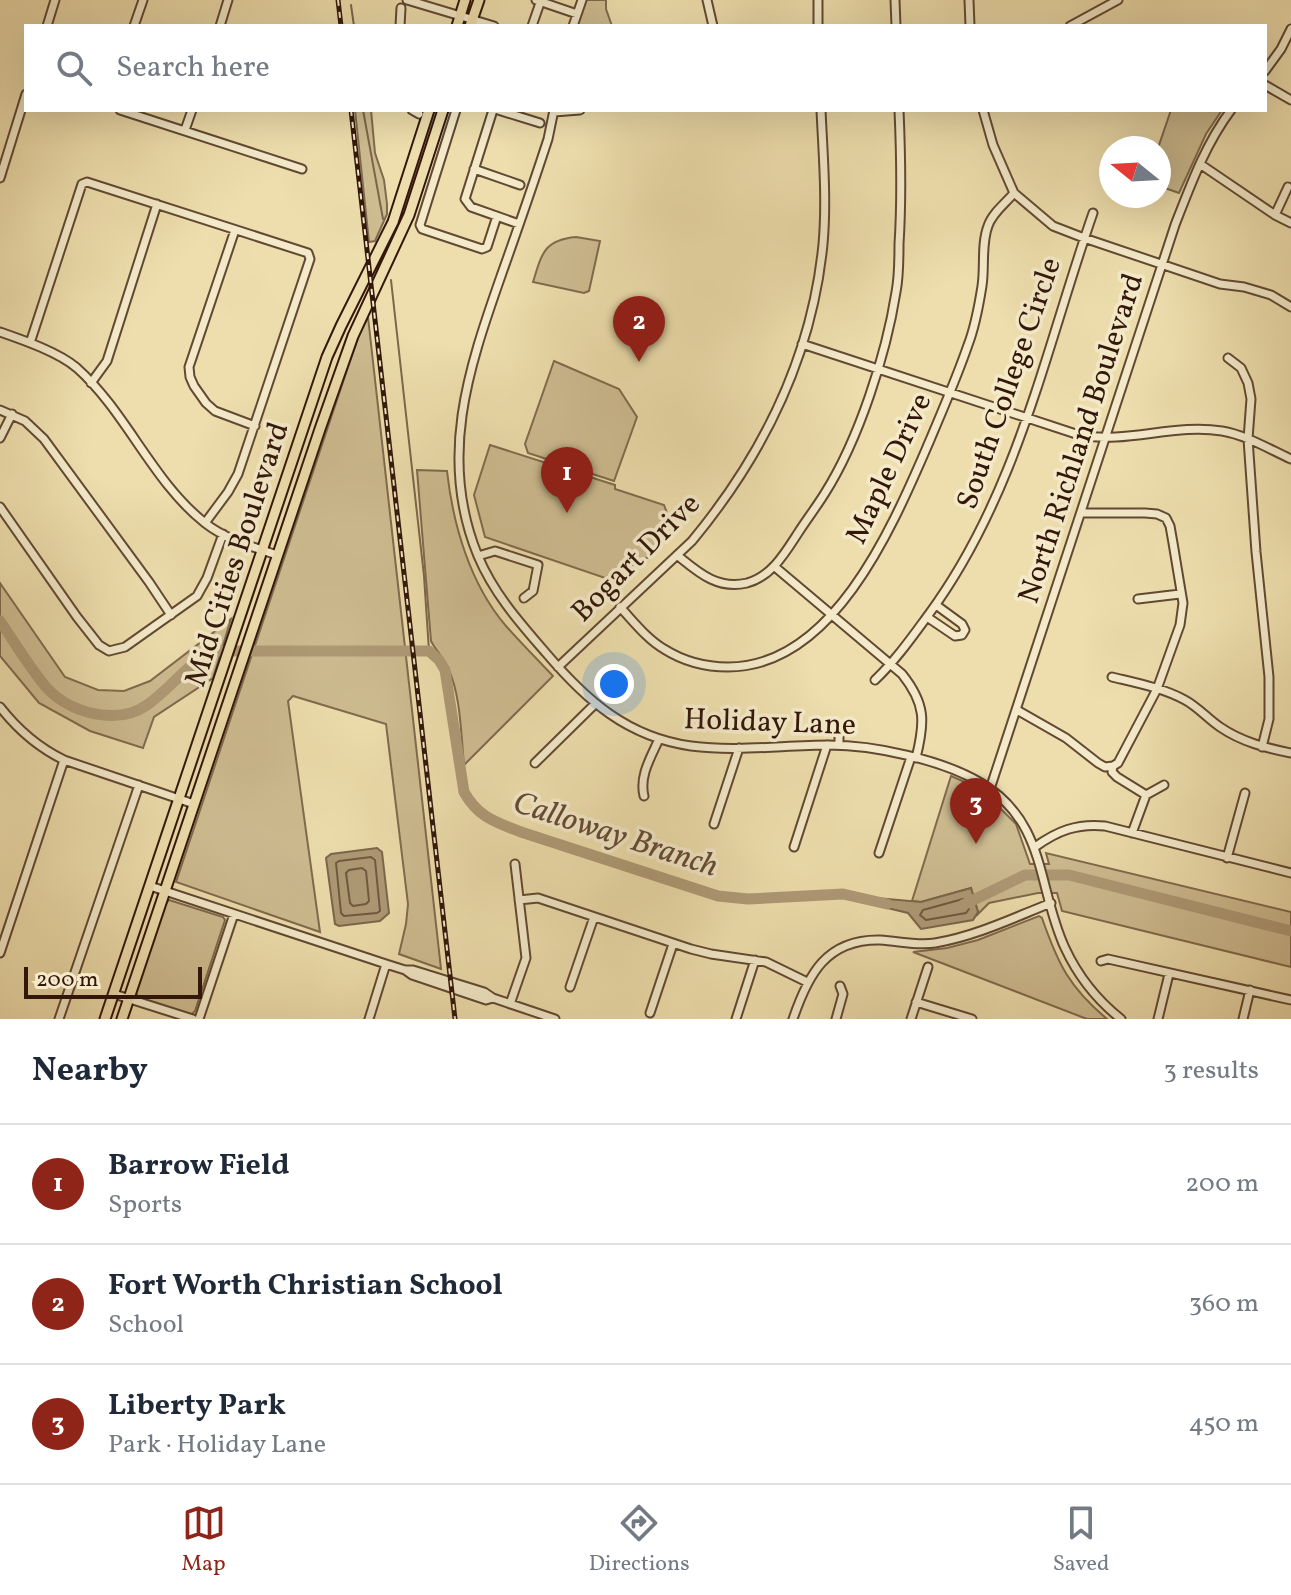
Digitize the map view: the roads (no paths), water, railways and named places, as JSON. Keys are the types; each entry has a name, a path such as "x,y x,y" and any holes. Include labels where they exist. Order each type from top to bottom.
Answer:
{"main road":[{"path":"458,24 465,0"},
{"path":"472,22 479,0"},
{"name":"Mid Cities Boulevard","path":"105,1019 327,357 393,222 420,112"},
{"name":"Mid Cities Boulevard","path":"122,1019 353,336 409,215 442,112"}],"street":[{"path":"48,24 55,0"},
{"path":"135,24 143,0"},
{"path":"221,24 228,0"},
{"path":"407,0 460,15 472,22"},
{"path":"533,24 539,0 577,14"},
{"path":"574,24 582,0"},
{"path":"707,0 713,24"},
{"path":"818,0 818,24"},
{"path":"895,0 896,24"},
{"path":"969,0 970,24"},
{"path":"1074,24 1118,0"},
{"path":"400,24 401,8"},
{"path":"1267,68 1291,29"},
{"path":"1267,86 1291,100"},
{"path":"0,178 24,100"},
{"path":"126,112 302,169"},
{"path":"185,130 191,112"},
{"path":"455,112 420,225 422,229 482,249 487,247 497,216"},
{"path":"495,112 466,194 467,203 519,224"},
{"path":"503,112 540,123"},
{"name":"Holiday Lane","path":"554,112 548,139 483,328 461,415 458,461 460,493 478,556 506,605 558,667 595,704 640,732 659,739 708,748 860,747 914,757 961,773 990,789 1015,813 1035,847 1064,946 1076,970 1100,1001 1121,1019"},
{"name":"Bogart Drive","path":"558,667 692,541 724,501 759,448 784,398 815,297 823,242 825,202 821,112"},
{"path":"677,555 705,578 738,584 756,580 775,567 827,490 856,431 877,368 897,283 902,187 899,112"},
{"path":"984,112 993,145 1014,193 1053,226 1220,284 1271,295 1291,307"},
{"name":"North Richland Boulevard","path":"990,789 1175,225 1215,131 1229,112"},
{"path":"1200,164 1291,223"},
{"path":"474,169 520,185"},
{"path":"30,343 82,184 93,183 308,253 310,257 238,474 205,523"},
{"path":"1275,215 1288,187"},
{"name":"Maple Drive","path":"620,607 664,649 683,658 720,667 753,665 783,654 816,630 870,564 900,509 969,342 982,286 988,226 1014,193"},
{"path":"91,383 107,361 157,204"},
{"name":"South College Circle","path":"875,680 914,637 986,522 1027,417 1093,213"},
{"path":"235,230 189,367 190,377 206,403 215,411 255,426"},
{"path":"0,332 75,366 131,433 176,495 205,523 223,534 277,555"},
{"path":"802,344 1079,435 1106,438 1171,431 1224,431 1291,459"},
{"path":"1228,358 1241,368 1251,399 1248,439 1269,677 1269,719 1262,747"},
{"path":"0,410 25,421 44,439 171,615"},
{"path":"0,438 12,414"},
{"path":"0,507 77,617 99,645 109,651 125,647 197,596 223,534"},
{"path":"1017,710 1066,738 1098,763 1105,767 1113,766 1118,763 1157,689 1180,625 1183,603 1166,518 1145,513 1081,513"},
{"path":"478,556 495,551 538,565 533,591 524,598"},
{"path":"775,567 902,674 918,698 923,726 879,853"},
{"path":"1138,599 1180,594"},
{"path":"927,617 955,636 962,635 965,630 962,624 936,605"},
{"path":"1112,677 1157,689 1186,701 1222,729 1262,747 1291,753"},
{"path":"535,763 595,704"},
{"path":"0,707 15,726 43,750 194,804"},
{"path":"839,726 839,745"},
{"path":"644,796 644,774 659,739"},
{"path":"794,847 827,745"},
{"path":"714,824 739,748"},
{"path":"0,953 64,760"},
{"path":"1113,766 1112,772 1117,777 1146,795"},
{"path":"59,1019 139,785"},
{"path":"1132,833 1146,795 1164,785"},
{"path":"1227,858 1245,793"},
{"path":"1035,847 1068,828 1091,825 1291,873"},
{"path":"510,1004 526,958 515,864"},
{"path":"150,886 486,1000 493,998 555,1019"},
{"path":"519,900 538,898 673,944 711,954 766,962 807,982"},
{"path":"793,1019 807,982 818,966 834,952 868,941 931,944 954,939 1050,898"},
{"path":"200,1019 234,914"},
{"path":"570,987 594,917"},
{"path":"650,1013 673,944"},
{"path":"1101,961 1108,959 1291,1000"},
{"path":"736,1019 755,960"},
{"path":"369,1019 386,964"},
{"path":"911,1019 928,967"},
{"path":"1158,1019 1169,974"},
{"path":"836,1019 843,994 840,986"},
{"path":"1243,1019 1250,990"},
{"path":"114,994 193,1019"},
{"path":"916,1002 972,1019"}],"water":[{"path":"377,848 382,852 389,913 380,921 335,924 326,858 331,854"},
{"path":"971,888 978,912 973,920 921,929 908,913 875,905 877,898 921,902"}],"waterway":[{"path":"351,5 354,24"},
{"path":"363,112 383,219"},
{"path":"391,280 424,576 429,651"},
{"name":"Calloway Branch","path":"0,621 34,671 56,696 80,710 108,715 122,715 147,705 213,651 429,651 445,670 464,792 488,818 521,832 718,896 748,899 843,894 887,904"},
{"name":"Calloway Branch","path":"963,905 1025,875 1069,875 1291,931"}],"railway":[{"path":"338,0 341,24"},
{"path":"351,112 455,1019"}],"place":[{"name":"Fort Worth Christian School","path":"639,362"},
{"name":"Barrow Field","path":"567,513"},
{"name":"Liberty Park","path":"976,844"}]}
